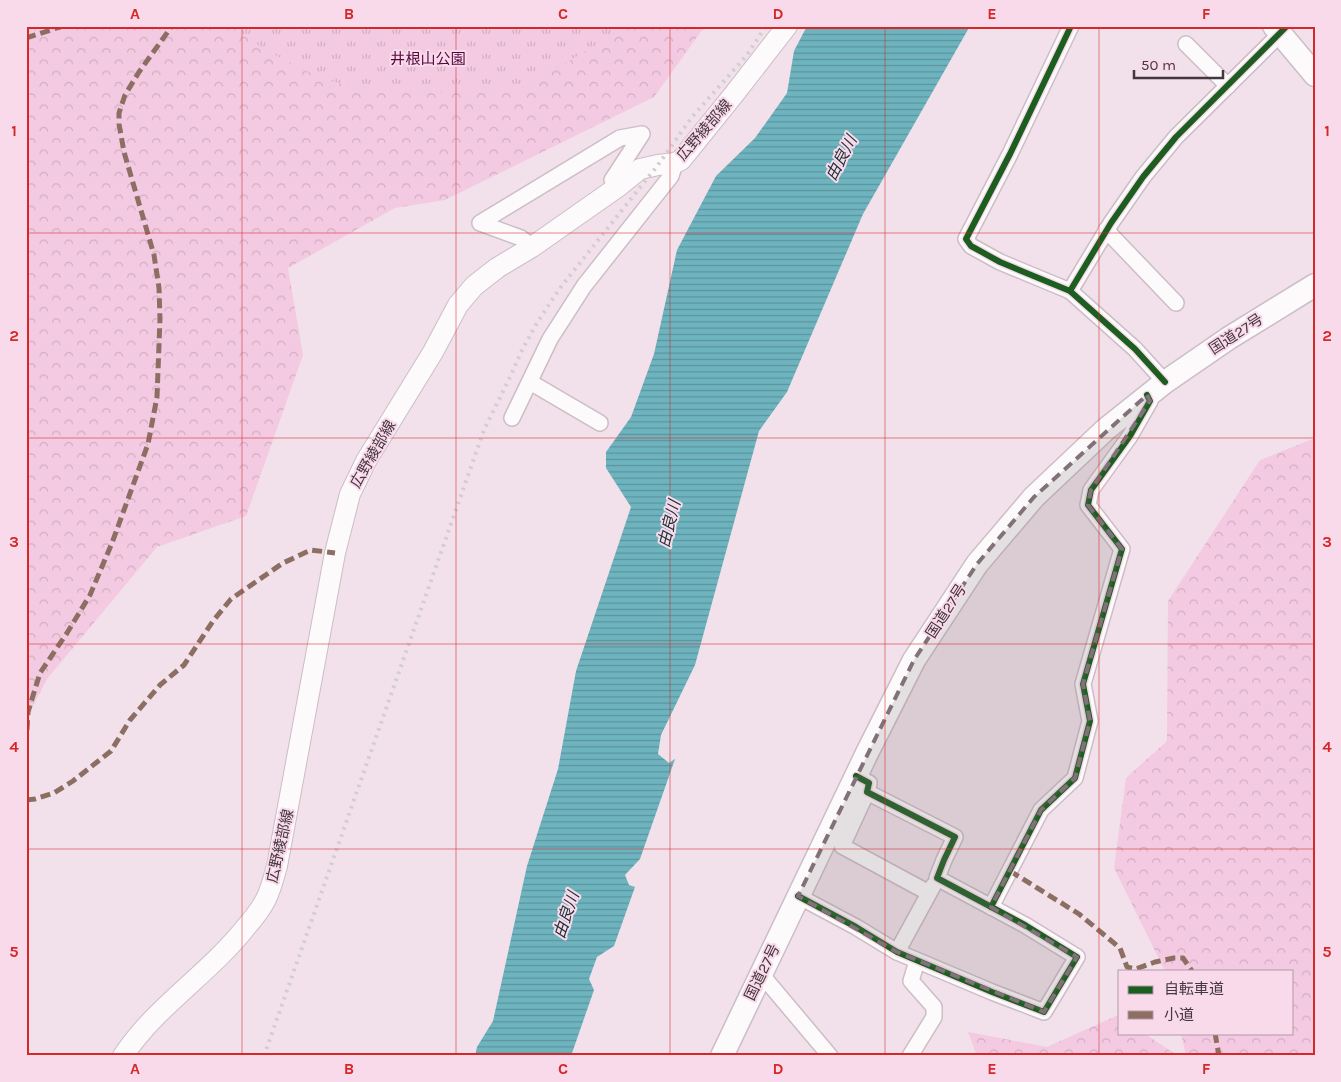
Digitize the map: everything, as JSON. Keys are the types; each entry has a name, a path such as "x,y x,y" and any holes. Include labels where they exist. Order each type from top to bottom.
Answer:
{"highway":[{"path":"1274,33 1315,75"},
{"name":"国道27号","path":"722,1056 798,896 862,784 867,753 914,660 977,564 1034,496 1106,429 1156,388 1229,338 1315,284"}],"main road":[{"name":"広野綾部線","path":"123,1056 134,1039 221,956 239,936 266,900 277,866 335,553 350,494 366,461 433,352 458,305 474,286 497,268 532,247 640,169 675,163 681,160 787,26"}],"street":[{"path":"991,907 1041,810 1075,778 1090,721 1083,684 1122,549 1088,505 1092,490 1130,436 1156,388 1135,349 1070,291 1000,262 971,246 966,239 1010,154 1071,26"},
{"path":"1070,291 1106,230 1143,177 1176,136 1228,86 1274,33"},
{"path":"1186,44 1228,86"},
{"path":"532,247 521,238 480,223 620,138 642,134 612,180 619,186"},
{"path":"512,418 550,339 584,286 671,176 675,163"},
{"path":"1106,230 1176,303"},
{"path":"530,382 600,423"},
{"path":"897,952 929,893 937,878 955,837 862,784 842,846 929,893"},
{"path":"798,896 856,927 897,952 1044,1012 1077,957 1026,925 937,878"},
{"path":"910,1056 934,1017 934,1007 911,981 917,961"},
{"path":"761,974 830,1056"}],"highlighted area":[{"path":"1147,395 1150,401 1091,490 1088,505 1122,549 1083,684 1090,721 1075,778 1041,810 991,907 1077,957 1044,1012 897,952 798,896 914,660 977,564 1034,497"}],"green space":[{"path":"26,26 705,26 654,97 445,200 395,208 288,268 303,355 246,516 157,547 47,679 26,719"},
{"name":"井根山公園","path":"232,26 625,26 527,86 446,92 360,90 317,76 267,51"},
{"path":"1315,438 1315,1056 1186,1056 1181,1034 1294,1034 1294,970 1165,970 1114,868 1126,778 1167,741 1168,601 1260,460"},
{"path":"1118,1015 1118,1034 1145,1034 1178,1056 977,1056 968,1032 1047,1047"}],"water":[{"name":"由良川","path":"807,26 970,26 863,214 787,392 759,431 695,665 661,735 658,754 669,763 675,759 640,859 625,875 629,885 635,887 614,946 597,957 589,979 594,990 571,1056 475,1056 477,1047 493,1021 527,866 558,769 576,671 631,507 606,468 606,452 631,417 654,354 677,250 716,176 755,138 787,93 794,51"}],"railway":[{"path":"264,1056 484,430 523,348 560,288 658,165 692,117 747,55 766,26"}],"marked path":[{"path":"26,38 63,26"},
{"path":"26,745 28,712 40,673 90,595 112,543 148,444 157,397 160,319 159,288 154,255 124,152 119,113 125,95 139,72 172,26"},
{"path":"26,800 54,793 73,781 111,751 130,720 160,685 184,665 213,621 231,599 283,563 311,550 335,553"},
{"path":"1010,871 1079,914 1120,948 1127,967 1136,969 1155,962 1183,958 1191,970"},
{"path":"1215,1034 1219,1056"}],"cycle path":[{"path":"1071,26 1010,154 966,239 971,246 1000,262 1070,291 1135,349 1165,382"},
{"path":"1070,291 1111,223 1143,177 1176,137 1287,26"},
{"path":"991,907 1041,810 1075,778 1090,721 1083,684 1122,549 1088,505 1091,490 1130,436 1150,401 1147,395"},
{"path":"798,896 856,927 897,952 1044,1012 1077,957 1025,925 937,878 955,837 867,792 869,783 856,776"}]}
